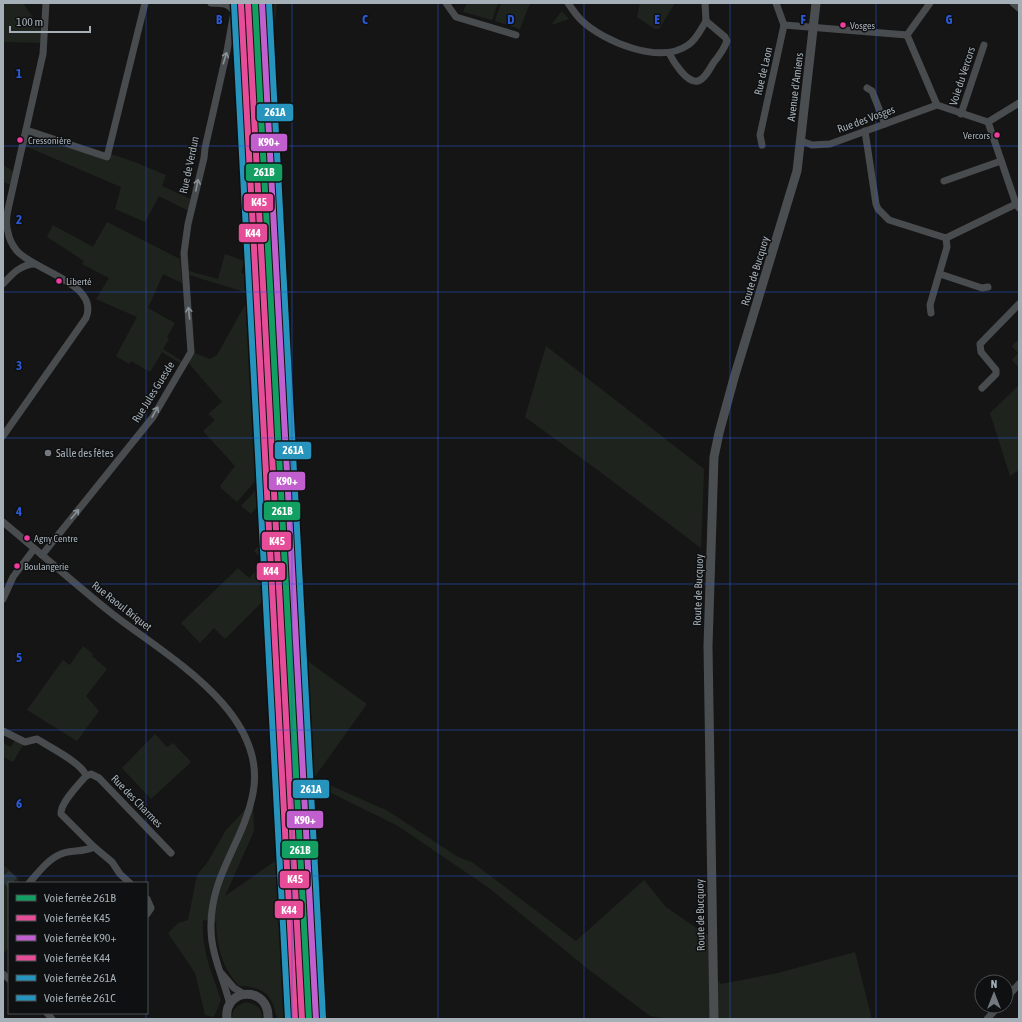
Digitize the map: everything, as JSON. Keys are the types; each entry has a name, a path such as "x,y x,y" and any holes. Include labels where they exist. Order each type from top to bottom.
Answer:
{"main road":[{"name":"Avenue d'Amiens","path":"796,174 816,3"},
{"name":"Route de Bucquoy","path":"714,1019 708,646 714,457 734,378 796,174"},
{"path":"227,1019 227,1012 230,1004 234,999 244,994 255,996 264,1003 268,1013 268,1019"}],"street":[{"path":"18,269 18,252 8,233 6,219 43,54 46,3"},
{"path":"26,130 107,157 145,3"},
{"name":"Rue de Verdun","path":"191,352 184,253 185,241 204,158 204,148 214,112 234,12 230,6 226,4 211,3"},
{"path":"446,3 456,17 516,35"},
{"path":"568,3 582,20 606,37 637,50 662,53 676,52 689,45 706,21 705,3"},
{"path":"776,3 784,25 908,35"},
{"path":"908,35 930,3"},
{"path":"1013,3 1019,8"},
{"path":"669,52 676,67 690,80 695,81 701,79 712,65 726,41 725,37 706,21"},
{"name":"Rue de Laon","path":"762,145 760,135 784,25"},
{"path":"908,35 937,105 988,122 1019,103"},
{"name":"Voie du Vercors","path":"961,114 984,45"},
{"path":"867,88 872,92 885,124"},
{"name":"Rue des Vosges","path":"801,141 812,145 825,144 937,105"},
{"path":"865,131 878,209 889,220 946,238 1017,206 988,122"},
{"path":"944,181 1001,162"},
{"path":"931,314 930,305 947,247 946,238"},
{"path":"3,436 86,318 88,308 87,300 78,289 18,252"},
{"path":"3,284 18,269 27,265 36,264"},
{"path":"940,274 975,286 988,287"},
{"path":"982,388 996,374 996,370 981,352 980,344 1019,304"},
{"name":"Rue Jules Guesde","path":"42,555 153,417 191,352"},
{"name":"Rue Raoul Briquet","path":"3,522 112,613 191,672 221,702 243,731 250,751 254,772 253,791 249,810 222,872 212,902 211,934 216,960 230,1004"},
{"path":"3,599 13,577 34,549"},
{"name":"Rue des Charmes","path":"3,731 25,742 36,739 79,765 85,772 86,776 91,774 99,778 171,853"},
{"path":"86,776 60,808 61,814 94,847 112,862 120,874 129,882"},
{"path":"31,882 53,859 62,853 85,852 94,847"},
{"path":"220,973 234,988 244,994"}],"shaded area":[{"path":"3,3 23,3 43,33 41,43 3,42"},
{"path":"229,3 253,3 293,756 292,775 303,1019 278,1019 273,1004 267,995 259,989 239,986 228,972 219,948 216,922 203,920 205,951 221,1000 214,1017 205,1015 195,973 168,933 178,923 188,920 197,875 207,863 226,830 253,801 254,831 225,896 291,850 283,781 274,760 275,753 288,730 282,616 264,600 225,639 214,628 200,643 181,623 238,568 249,578 265,562 254,551 262,542 274,554 279,555 275,486 251,514 241,506 264,481 258,478 237,502 222,489 220,486 235,466 203,431 215,420 208,414 222,402 186,360 191,352 210,359 217,355 251,294 189,275 189,271 218,279 225,254 244,261 241,273 257,278 257,282 262,273 262,255 242,18 235,16"},
{"path":"262,3 277,3 274,37 299,617 309,662 367,704 314,778 388,811 458,857 472,862 576,941 644,880 666,907 705,934 713,935 713,975 721,984 778,973 855,952 872,1019 669,1019 650,1016 588,969 489,888 398,826 315,785 312,788 328,1019 316,1019 302,780 303,771 306,768 301,753 289,540 269,109 266,84"},
{"path":"467,3 498,3 492,20 463,12"},
{"path":"501,3 531,3 520,29 495,21"},
{"path":"640,3 675,3 659,29 655,29 637,17"},
{"path":"562,11 569,19 551,25"},
{"path":"32,128 132,161 166,175 162,186 193,200 191,212 159,196 145,222 115,209 121,187 25,146 28,131"},
{"path":"3,165 13,171 11,185 3,182"},
{"path":"107,222 180,259 182,283 163,274 148,308 175,323 167,337 169,339 163,349 185,363 183,365 162,352 150,372 131,361 129,364 116,356 137,317 96,299 109,278 82,264 84,261 47,237 53,225 93,247"},
{"path":"1019,339 1019,368 1012,360 1018,353 1012,346"},
{"path":"546,346 704,469 701,548 525,417"},
{"path":"1019,385 1019,470 1010,476 990,413"},
{"path":"83,646 107,669 86,696 99,711 77,741 27,710 63,660 70,665"},
{"path":"155,734 167,747 173,743 191,762 151,799 122,768"},
{"path":"16,738 25,742 13,762 3,757 3,743 11,747"},
{"path":"5,866 19,879 18,882 8,882 8,948 3,953 3,868"},
{"path":"9,871 17,878 13,882 8,882 8,887 3,882 3,876"},
{"path":"246,1002 253,1004 260,1009 262,1019 232,1019 236,1008"}],"rail line":[{"name":"K45","path":"248,3 302,1019"},
{"name":"261B","path":"255,3 309,1019"},
{"name":"K90+","path":"262,3 316,1019"},
{"name":"261A","path":"269,3 323,1018"},
{"name":"261C","path":"234,4 288,1019"},
{"name":"K44","path":"241,4 295,1019"}],"place":[{"name":"Vosges","path":"843,25"},
{"name":"Vercors","path":"997,135"},
{"name":"Cressonière","path":"20,140"},
{"name":"Liberté","path":"59,281"},
{"name":"Salle des fêtes","path":"48,453"},
{"name":"Agny Centre","path":"27,538"},
{"name":"Boulangerie","path":"17,566"}]}
